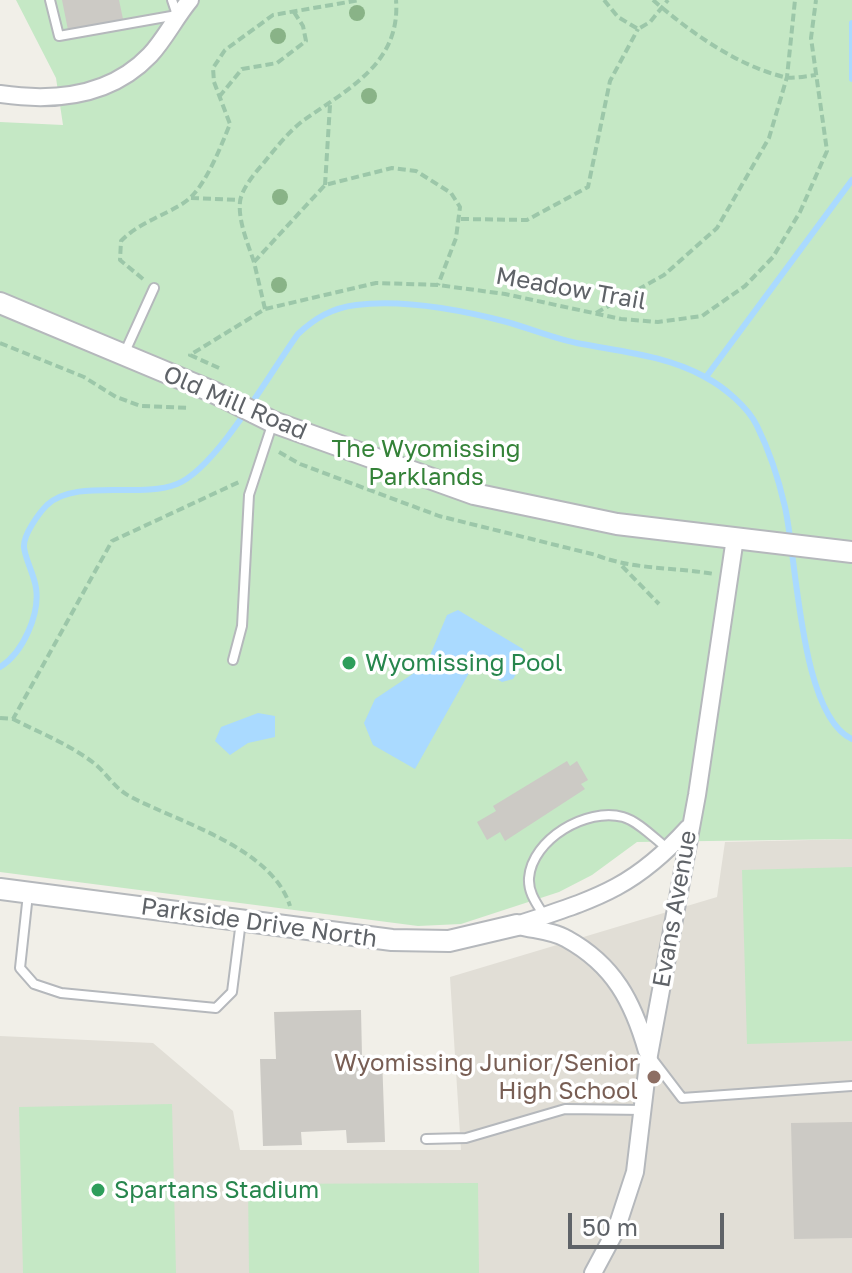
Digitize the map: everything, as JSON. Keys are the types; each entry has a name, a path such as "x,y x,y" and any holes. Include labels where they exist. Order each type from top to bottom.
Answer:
{"street":[{"path":"0,94 45,98 88,94 141,63 162,40 175,8 190,0"},
{"name":"Old Mill Road","path":"0,303 213,392 269,420 406,472 511,504 617,524 852,552"},
{"name":"Evans Avenue","path":"593,1273 627,1201 735,538"},
{"name":"Parkside Drive North","path":"0,889 430,942 517,925 617,889 668,850 689,826"},
{"name":"Parkside Drive North","path":"517,925 565,937 607,969 634,1007 649,1055"}],"lane":[{"path":"50,0 59,36 175,8"},
{"path":"124,355 154,288"},
{"path":"233,660 242,626 249,495 269,420"},
{"path":"545,917 532,897 529,878 532,865 548,842 570,825 600,815 626,818 668,850"},
{"path":"28,893 20,968 34,984 61,993 216,1008 232,992 241,920"},
{"path":"649,1055 682,1098 852,1086"},
{"path":"426,1139 466,1138 565,1109 644,1110"}],"path":[{"path":"191,198 230,124 219,97 213,68 225,50 264,20 360,0"},
{"path":"265,309 245,238 240,200 254,175 282,140 303,121 357,85 383,57 392,36 396,0"},
{"path":"604,0 618,17 638,29"},
{"path":"653,0 693,33 750,64 787,77 817,75"},
{"path":"461,219 527,220 588,187 610,81 638,29 650,22 668,0"},
{"path":"594,314 664,275 717,228 769,138 787,77 795,0"},
{"name":"Meadow Trail","path":"219,368 190,355 265,309 376,283 438,285 505,294 594,314 658,322 702,316 745,286 773,257 800,212 827,151 811,38 816,0"},
{"path":"219,97 242,69 277,63 306,41 303,26 294,12"},
{"path":"325,185 330,105"},
{"path":"254,262 325,185 392,168 416,171 451,193 460,207 461,219 438,285"},
{"path":"154,288 120,260 121,241 158,214 191,198 240,200"},
{"path":"0,343 84,377 116,397 141,406 190,408"},
{"path":"276,450 300,464 439,516 596,555 620,565 671,566 727,577"},
{"path":"13,719 112,541 253,476"},
{"path":"620,565 659,604"},
{"path":"0,718 13,719 97,765 110,782 130,796 189,821 271,873 290,904 289,926"}],"shaded area":[{"name":"Wyomissing Junior/Senior High School","path":"852,839 852,1273 0,1273 0,1036 153,1043 233,1111 240,1150 461,1150 450,977 717,897 725,842"}],"green space":[{"name":"The Wyomissing Parklands","path":"16,0 852,0 852,839 637,842 592,875 559,892 461,924 418,926 0,872 0,122 63,125 56,78"},
{"path":"852,867 852,1041 747,1044 742,870"},
{"name":"Spartans Stadium","path":"172,1104 176,1273 23,1273 19,1107"},
{"path":"478,1183 479,1273 249,1273 248,1184"}],"water":[{"path":"458,610 523,649 525,660 513,679 502,682 480,669 469,673 415,769 373,745 364,723 375,699 426,665 447,615"},
{"path":"258,713 275,716 275,737 248,743 230,755 215,741 221,727"}],"building":[{"path":"62,0 119,0 123,19 68,30"},
{"path":"567,761 570,766 577,761 588,780 581,784 585,789 505,841 500,832 487,840 477,822 496,811 493,806"},
{"path":"361,1010 362,1056 382,1056 385,1142 347,1143 346,1130 301,1132 302,1145 263,1146 260,1059 276,1059 274,1012"},
{"path":"852,1122 852,1238 794,1239 791,1123"}],"waterway":[{"path":"852,23 852,79"},
{"path":"706,377 852,180"},
{"path":"0,667 23,643 32,621 36,588 24,542 32,524 47,505 74,492 145,490 177,484 193,474 226,439 298,334 311,323 347,306 393,303 471,313 573,342 660,359 705,377 742,405 761,435 783,497 804,634 821,700 835,724 852,739"}],"place":[{"name":"Wyomissing Pool","path":"349,663"},
{"name":"Wyomissing Junior/Senior High School","path":"654,1077"},
{"name":"Spartans Stadium","path":"98,1190"}]}
